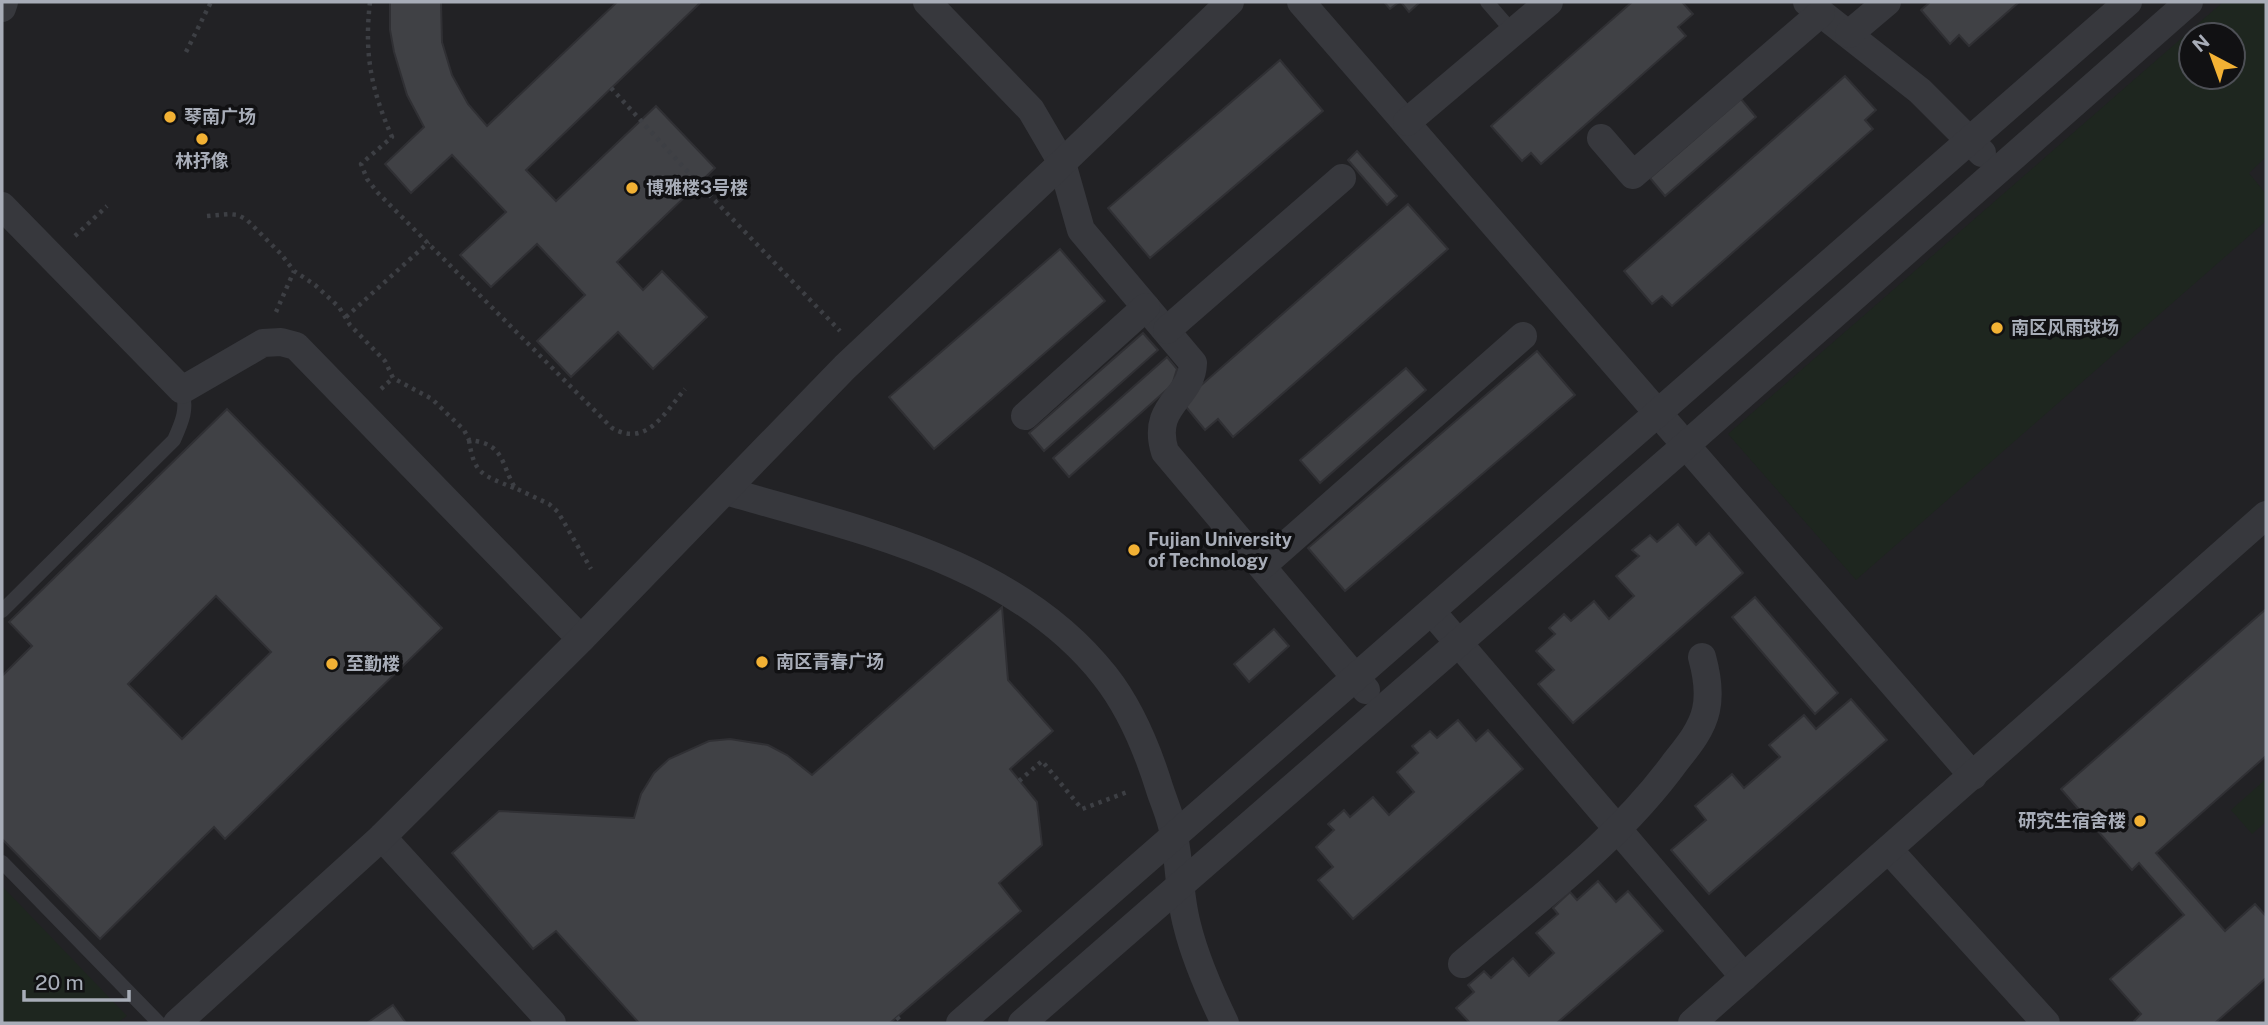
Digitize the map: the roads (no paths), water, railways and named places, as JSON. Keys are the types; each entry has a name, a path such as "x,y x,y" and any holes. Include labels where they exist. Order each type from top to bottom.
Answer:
{"street":[{"path":"2,8 4,2"},
{"path":"926,2 1031,110 1062,163 1081,230 1193,363 1190,378 1163,418 1162,440 1166,452 1382,710"},
{"path":"177,1023 382,837 726,491 860,352 1230,2"},
{"path":"1301,2 1973,776"},
{"path":"1407,122 1549,2"},
{"path":"1849,34 1887,2"},
{"path":"960,1023 2128,2"},
{"path":"1023,1023 2189,2"},
{"path":"1601,138 1633,174 1814,7 1920,91 1998,170"},
{"path":"1167,330 1342,178"},
{"path":"2,206 182,390 263,344 281,342 296,346 580,639"},
{"path":"1025,416 1146,307"},
{"path":"1262,566 1523,336"},
{"path":"726,491 909,547 996,585 1056,627 1106,677 1130,716 1158,781 1174,834 1187,926 1211,995 1225,1023"},
{"path":"1692,1023 2266,514"},
{"path":"1432,612 1744,977"},
{"path":"1462,964 1618,831 1662,781 1695,735 1706,712 1707,675 1702,657"},
{"path":"382,837 552,1023"},
{"path":"1889,850 2046,1023"}],"lane":[{"path":"1487,2 1513,32"},
{"path":"2,611 174,440 184,415 186,402 182,390"},
{"path":"2,862 159,1023"}],"place":[{"name":"琴南广场","path":"170,117"},
{"name":"林抒像","path":"202,139"},
{"name":"博雅楼3号楼","path":"632,188"},
{"name":"南区风雨球场","path":"1997,328"},
{"name":"Fujian University of Technology","path":"1134,550"},
{"name":"南区青春广场","path":"762,662"},
{"name":"至勤楼","path":"332,664"},
{"name":"研究生宿舍楼","path":"2140,821"}]}
